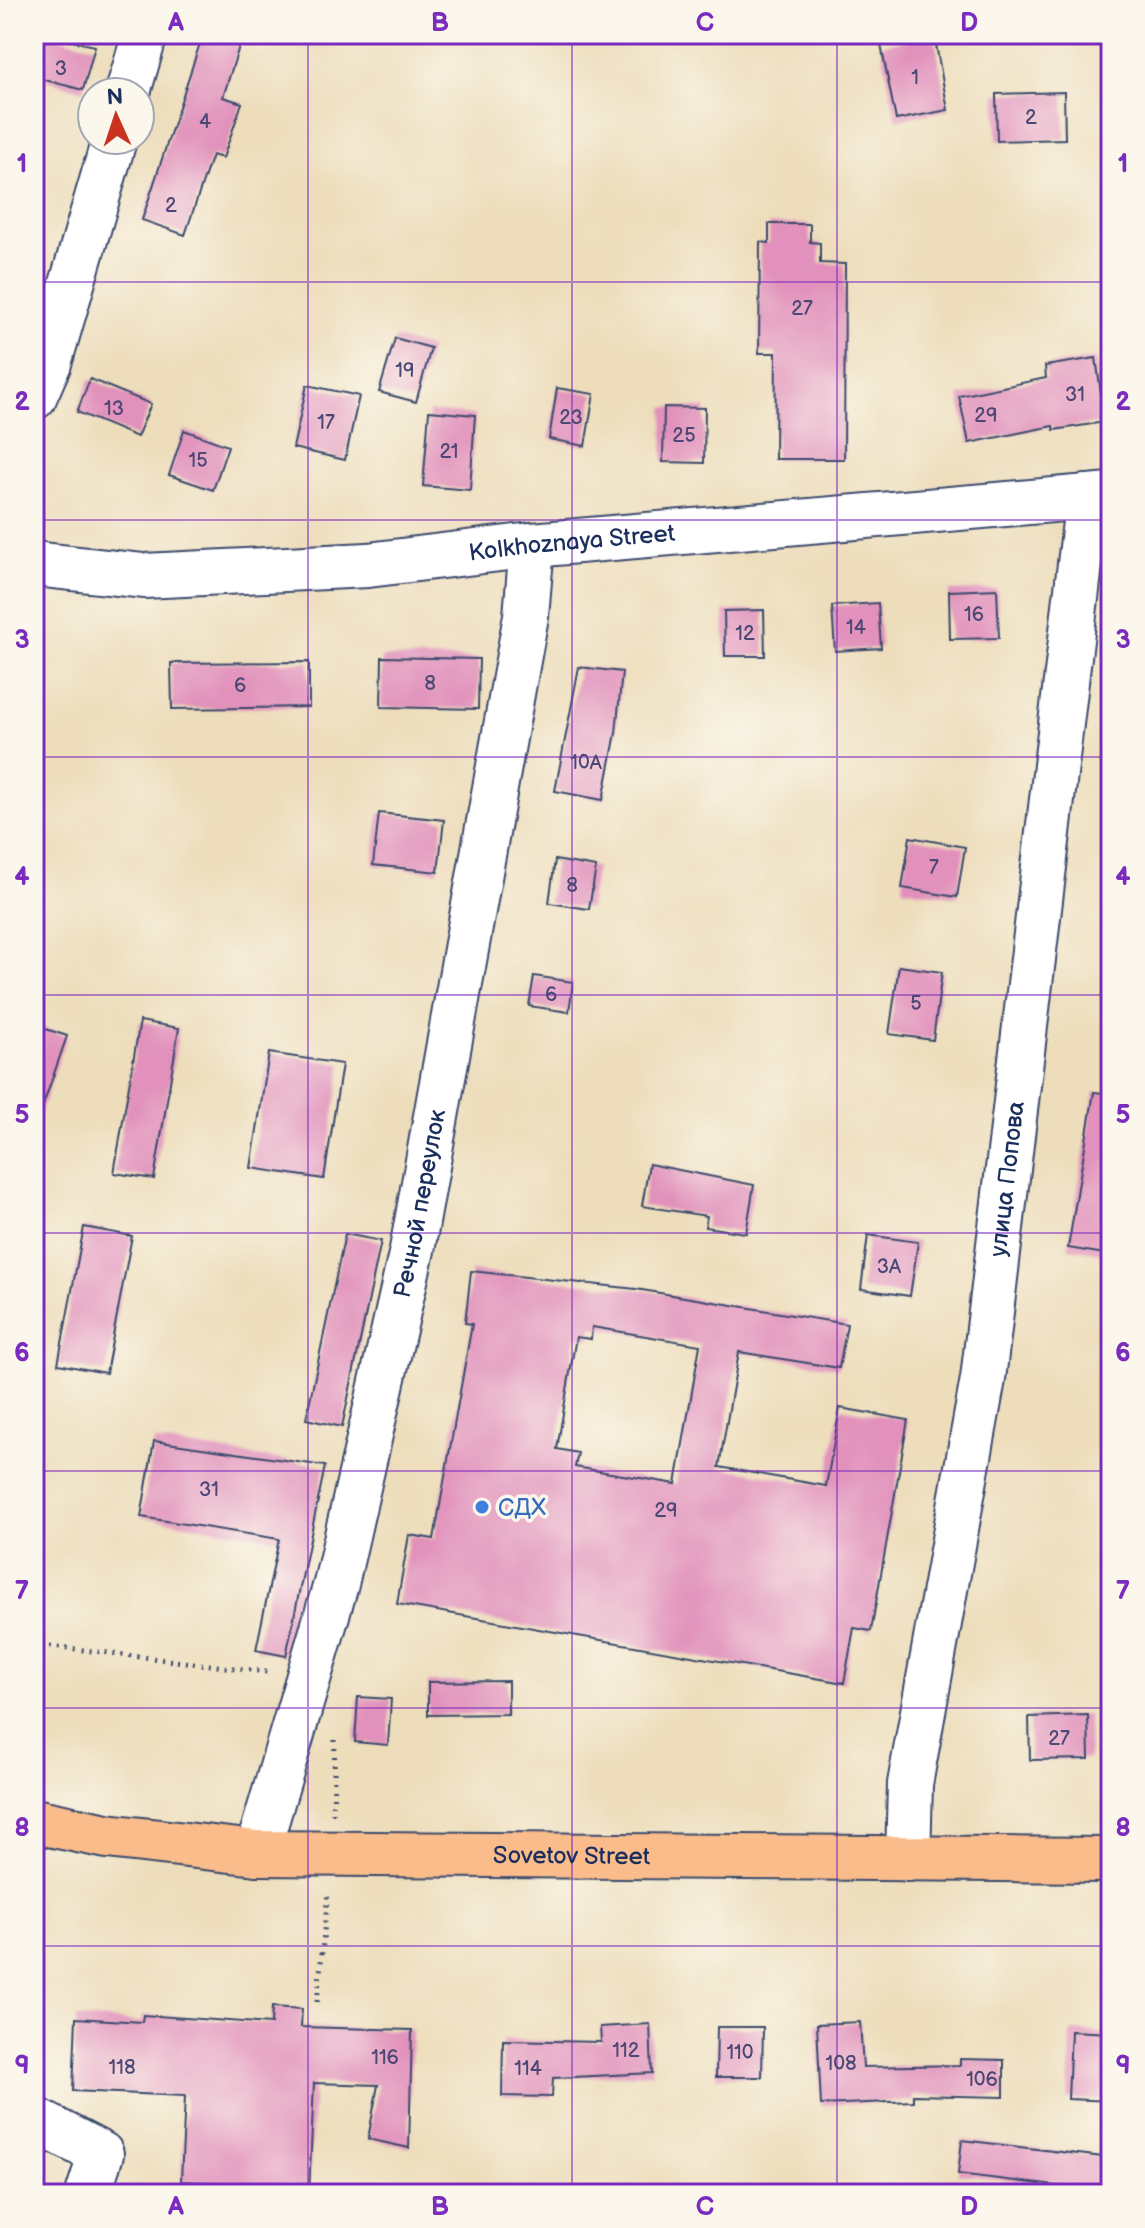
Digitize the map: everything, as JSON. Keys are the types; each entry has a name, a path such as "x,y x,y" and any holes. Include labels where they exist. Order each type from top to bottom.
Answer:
{"main road":[{"name":"Sovetov Street","path":"34,1821 107,1836 257,1853 1111,1860"}],"street":[{"path":"133,76 145,34"},
{"path":"34,397 49,363 109,156"},
{"name":"Kolkhoznaya Street","path":"34,564 144,576 368,565 532,545 1100,496"},
{"name":"улица Попова","path":"908,1859 910,1784 983,1379 1100,496"},
{"name":"Речной переулок","path":"257,1853 311,1677 412,1250 523,631 532,545"},
{"path":"34,2119 101,2154 88,2194"}],"path":[{"path":"34,1644 311,1677"}],"building":[{"path":"41,34 95,46 87,76 76,76 76,88 34,77"},
{"path":"203,34 243,34 223,97 242,103 223,158 212,155 185,235 142,220"},
{"path":"934,34 948,110 896,120 881,45"},
{"path":"1064,92 1065,139 997,141 996,94"},
{"path":"769,224 810,224 810,242 820,243 820,263 845,264 844,459 775,459 776,353 759,353 760,242 769,243"},
{"path":"395,338 431,348 416,402 379,392"},
{"path":"1096,358 1105,422 1054,430 1053,426 969,443 959,396 1046,378 1045,366"},
{"path":"90,379 151,404 137,437 77,412"},
{"path":"307,385 359,396 345,460 293,448"},
{"path":"557,388 594,394 585,446 549,439"},
{"path":"664,407 705,408 704,463 663,462"},
{"path":"429,411 475,415 470,490 423,486"},
{"path":"184,430 228,446 213,490 169,475"},
{"path":"997,589 999,638 950,639 949,591"},
{"path":"878,603 881,648 835,651 832,606"},
{"path":"764,610 765,656 725,656 724,611"},
{"path":"382,657 479,659 478,709 381,707"},
{"path":"309,662 309,707 172,709 171,663"},
{"path":"579,667 622,672 616,733 603,800 555,791"},
{"path":"379,813 444,820 438,872 373,865"},
{"path":"910,837 965,847 957,897 902,888"},
{"path":"555,860 596,867 589,909 549,903"},
{"path":"899,966 942,972 933,1040 889,1034"},
{"path":"534,976 573,982 569,1012 529,1006"},
{"path":"140,1021 179,1028 154,1179 114,1173"},
{"path":"34,1025 67,1036 39,1117 34,1116"},
{"path":"269,1053 342,1064 324,1179 251,1168"},
{"path":"1094,1092 1111,1094 1111,1255 1068,1248"},
{"path":"649,1164 754,1185 746,1233 705,1227 707,1216 642,1206"},
{"path":"84,1227 132,1236 106,1373 58,1364"},
{"path":"345,1234 381,1241 342,1427 306,1419"},
{"path":"868,1235 918,1242 910,1296 861,1289"},
{"path":"471,1271 636,1289 847,1324 839,1368 739,1352 719,1467 826,1486 840,1408 908,1420 871,1631 854,1628 844,1683 397,1604 409,1535 434,1539 472,1324 465,1323","holes":["592,1327 700,1345 676,1484 575,1467 578,1453 557,1449 576,1337 591,1339"]},
{"path":"154,1441 325,1466 286,1656 256,1650 279,1539 141,1517"},
{"path":"508,1681 508,1714 428,1715 428,1682"},
{"path":"358,1697 391,1699 388,1745 355,1742"},
{"path":"1088,1715 1089,1759 1030,1760 1029,1717"},
{"path":"272,2007 302,2009 301,2027 412,2030 409,2148 368,2139 378,2085 314,2083 309,2194 221,2194 222,2183 181,2181 185,2096 73,2091 76,2018 142,2022 143,2015 271,2024"},
{"path":"860,2022 863,2067 960,2065 960,2059 1004,2060 1004,2097 913,2095 913,2101 821,2105 817,2024"},
{"path":"650,2024 652,2073 553,2078 552,2097 502,2096 503,2040 601,2042 600,2027"},
{"path":"717,2027 763,2027 762,2077 716,2077"},
{"path":"1071,2031 1111,2033 1111,2101 1068,2099"},
{"path":"962,2140 1111,2158 1111,2193 958,2174"}],"place":[{"name":"СДХ","path":"482,1507"}]}
